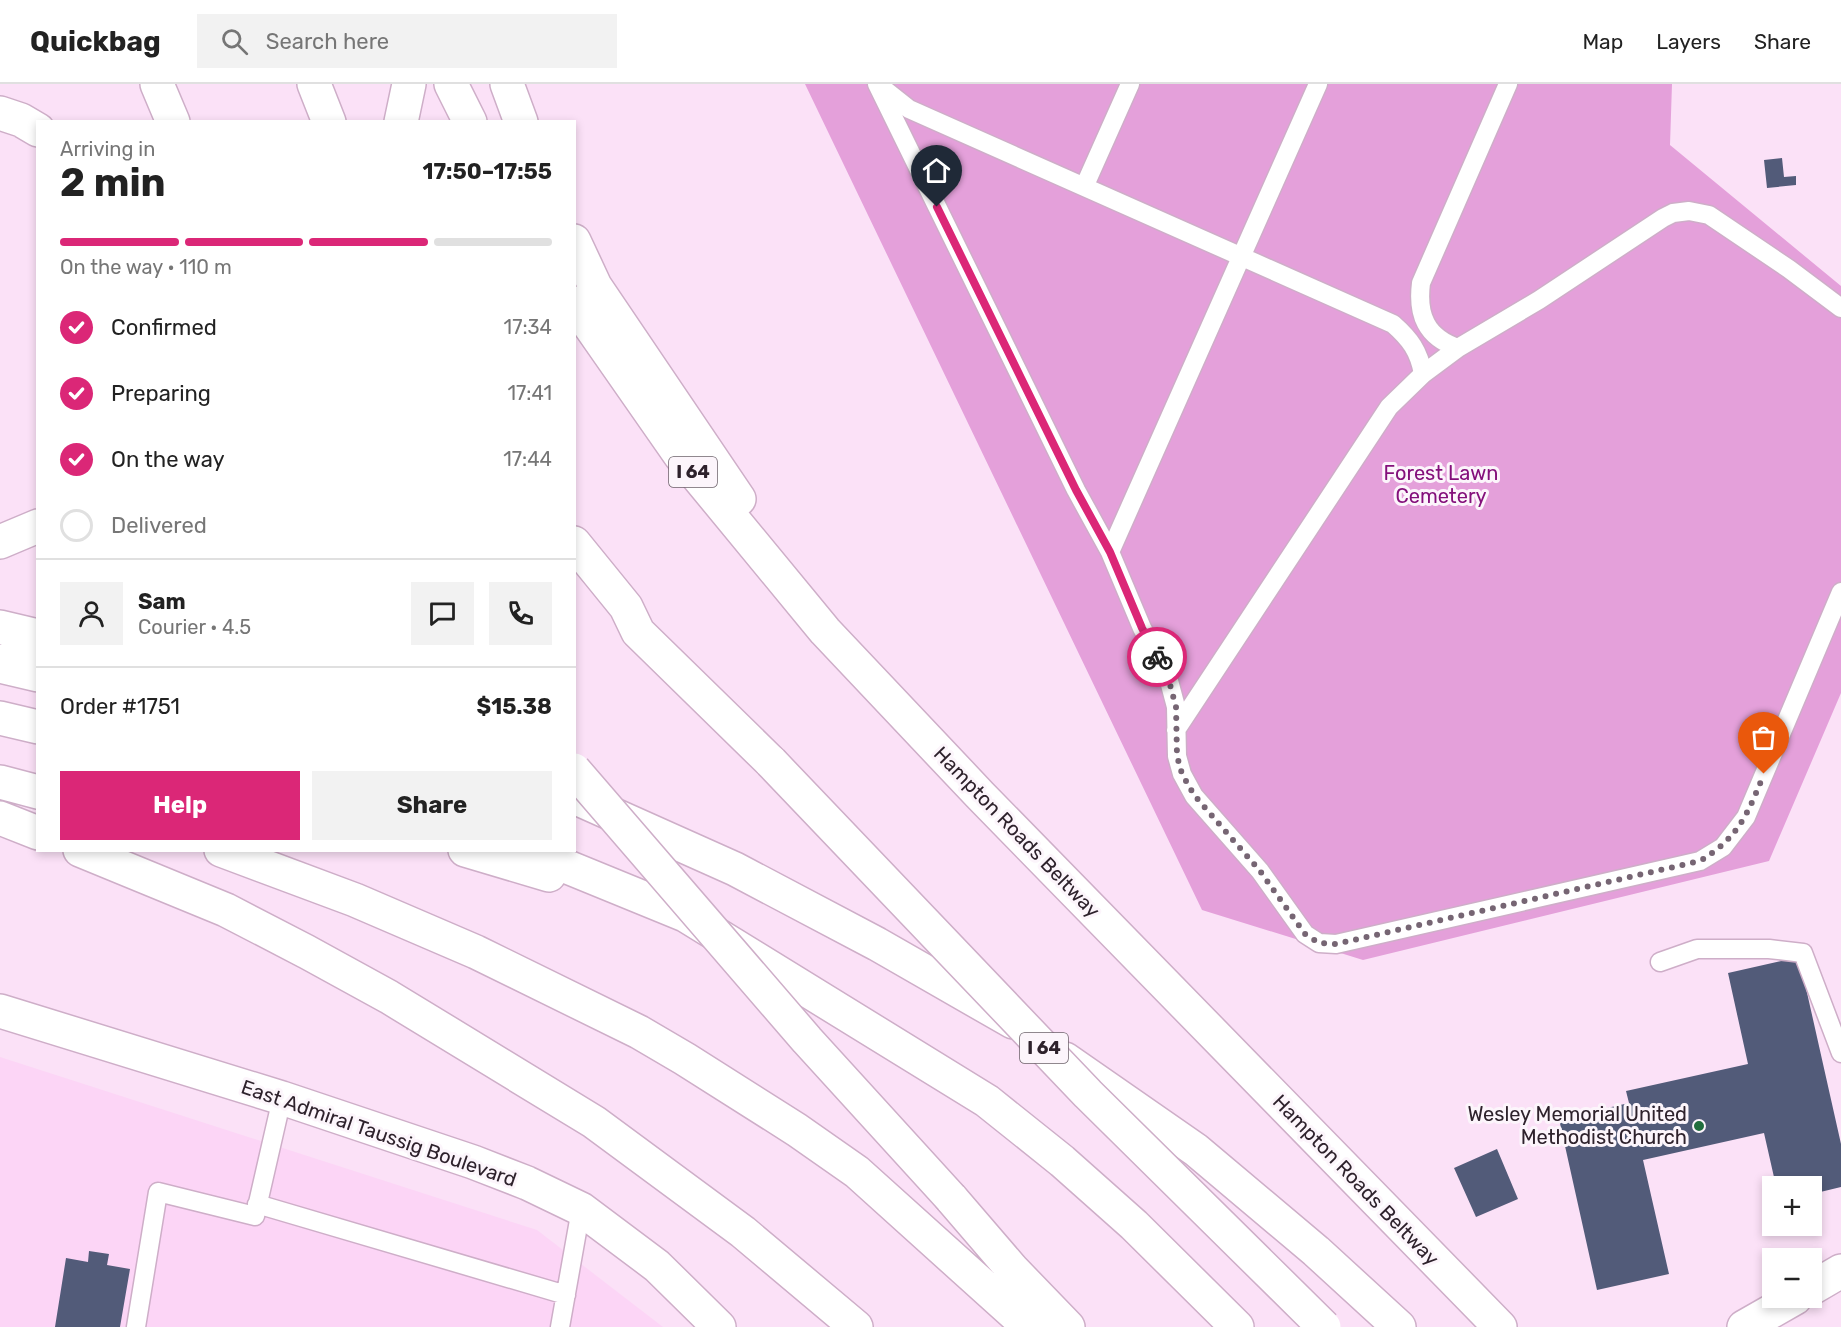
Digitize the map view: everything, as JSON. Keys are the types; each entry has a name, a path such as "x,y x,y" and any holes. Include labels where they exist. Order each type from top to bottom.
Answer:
{"main road":[{"path":"157,84 172,120"},
{"path":"314,84 328,120"},
{"path":"401,120 409,84"},
{"path":"451,84 469,120"},
{"path":"507,84 520,120"},
{"path":"0,113 21,120 36,129"},
{"path":"576,245 595,286 701,441 825,631"},
{"name":"Hampton Roads Beltway","path":"576,306 680,455 825,631 980,795 1500,1327"},
{"path":"0,542 36,527"},
{"name":"I 64","path":"576,546 626,608 638,632 771,762 1088,1094 1323,1327"},
{"path":"0,627 36,636"},
{"path":"0,665 36,643"},
{"path":"0,665 36,674"},
{"path":"0,718 36,727"},
{"path":"576,773 807,1040 951,1198 1012,1269 1068,1327"},
{"path":"0,782 36,791"},
{"path":"576,798 735,869 887,949 1003,1015 1196,1150 1316,1251 1399,1327"},
{"path":"0,818 36,832"},
{"path":"85,852 226,910 307,952 389,997 565,1104 594,1122 744,1232 856,1327"},
{"path":"226,852 355,900 476,952 639,1032 797,1130 857,1172 1029,1327"},
{"path":"472,852 685,915"},
{"path":"531,852 685,915 987,1101 1062,1161 1126,1218 1237,1327"},
{"name":"East Admiral Taussig Boulevard","path":"0,1011 282,1098 473,1162 526,1183 581,1209 657,1266 719,1327"},
{"path":"1822,1282 1841,1271"},
{"path":"1744,1327 1777,1308"}],"lane":[{"path":"878,84 909,109 1085,185 1394,324 1410,338 1420,357 1423,374"},
{"path":"878,84 1076,490 1110,552 1142,628 1168,677 1176,707 1177,756 1182,774 1194,795 1260,871 1305,934 1319,943 1336,944 1700,861 1723,847 1746,817 1841,592"},
{"path":"1085,185 1130,84"},
{"path":"1110,552 1244,256 1318,84"},
{"path":"1458,348 1446,344 1424,322 1419,302 1421,283 1508,84"},
{"path":"1176,730 1373,428 1389,407 1423,374 1458,348 1539,300 1663,218 1673,213 1689,211 1709,215 1789,269 1841,308"},
{"path":"1660,962 1697,949 1768,949 1803,953 1841,1053"},
{"path":"136,1327 158,1192 255,1216 282,1098"},
{"path":"257,1204 566,1295"},
{"path":"560,1327 581,1209"}],"shaded area":[{"path":"0,1057 537,1230 663,1327 0,1327"}],"green space":[{"name":"Forest Lawn Cemetery","path":"805,84 1672,84 1670,145 1841,286 1841,693 1769,861 1363,960 1202,910"}],"building":[{"path":"1782,158 1784,177 1796,176 1796,185 1767,188 1764,160"},
{"name":"Wesley Memorial United Methodist Church","path":"1799,957 1841,1144 1841,1187 1822,1192 1822,1176 1774,1176 1764,1133 1643,1160 1669,1274 1597,1290 1559,1119 1629,1103 1626,1091 1748,1064 1728,973"},
{"path":"1497,1149 1518,1199 1476,1217 1454,1168"},
{"path":"89,1251 109,1254 107,1265 130,1269 120,1327 55,1327 66,1258 88,1262"}],"way so far":[{"path":"1157,657 1168,677 1176,707 1177,756 1182,774 1194,795 1260,871 1305,934 1319,943 1336,944 1700,861 1723,847 1741,827 1764,774"}],"place":[{"name":"Wesley Memorial United Methodist Church","path":"1699,1126"}],"route":[{"path":"937,207 1076,490 1110,552 1142,628 1157,657"}]}
